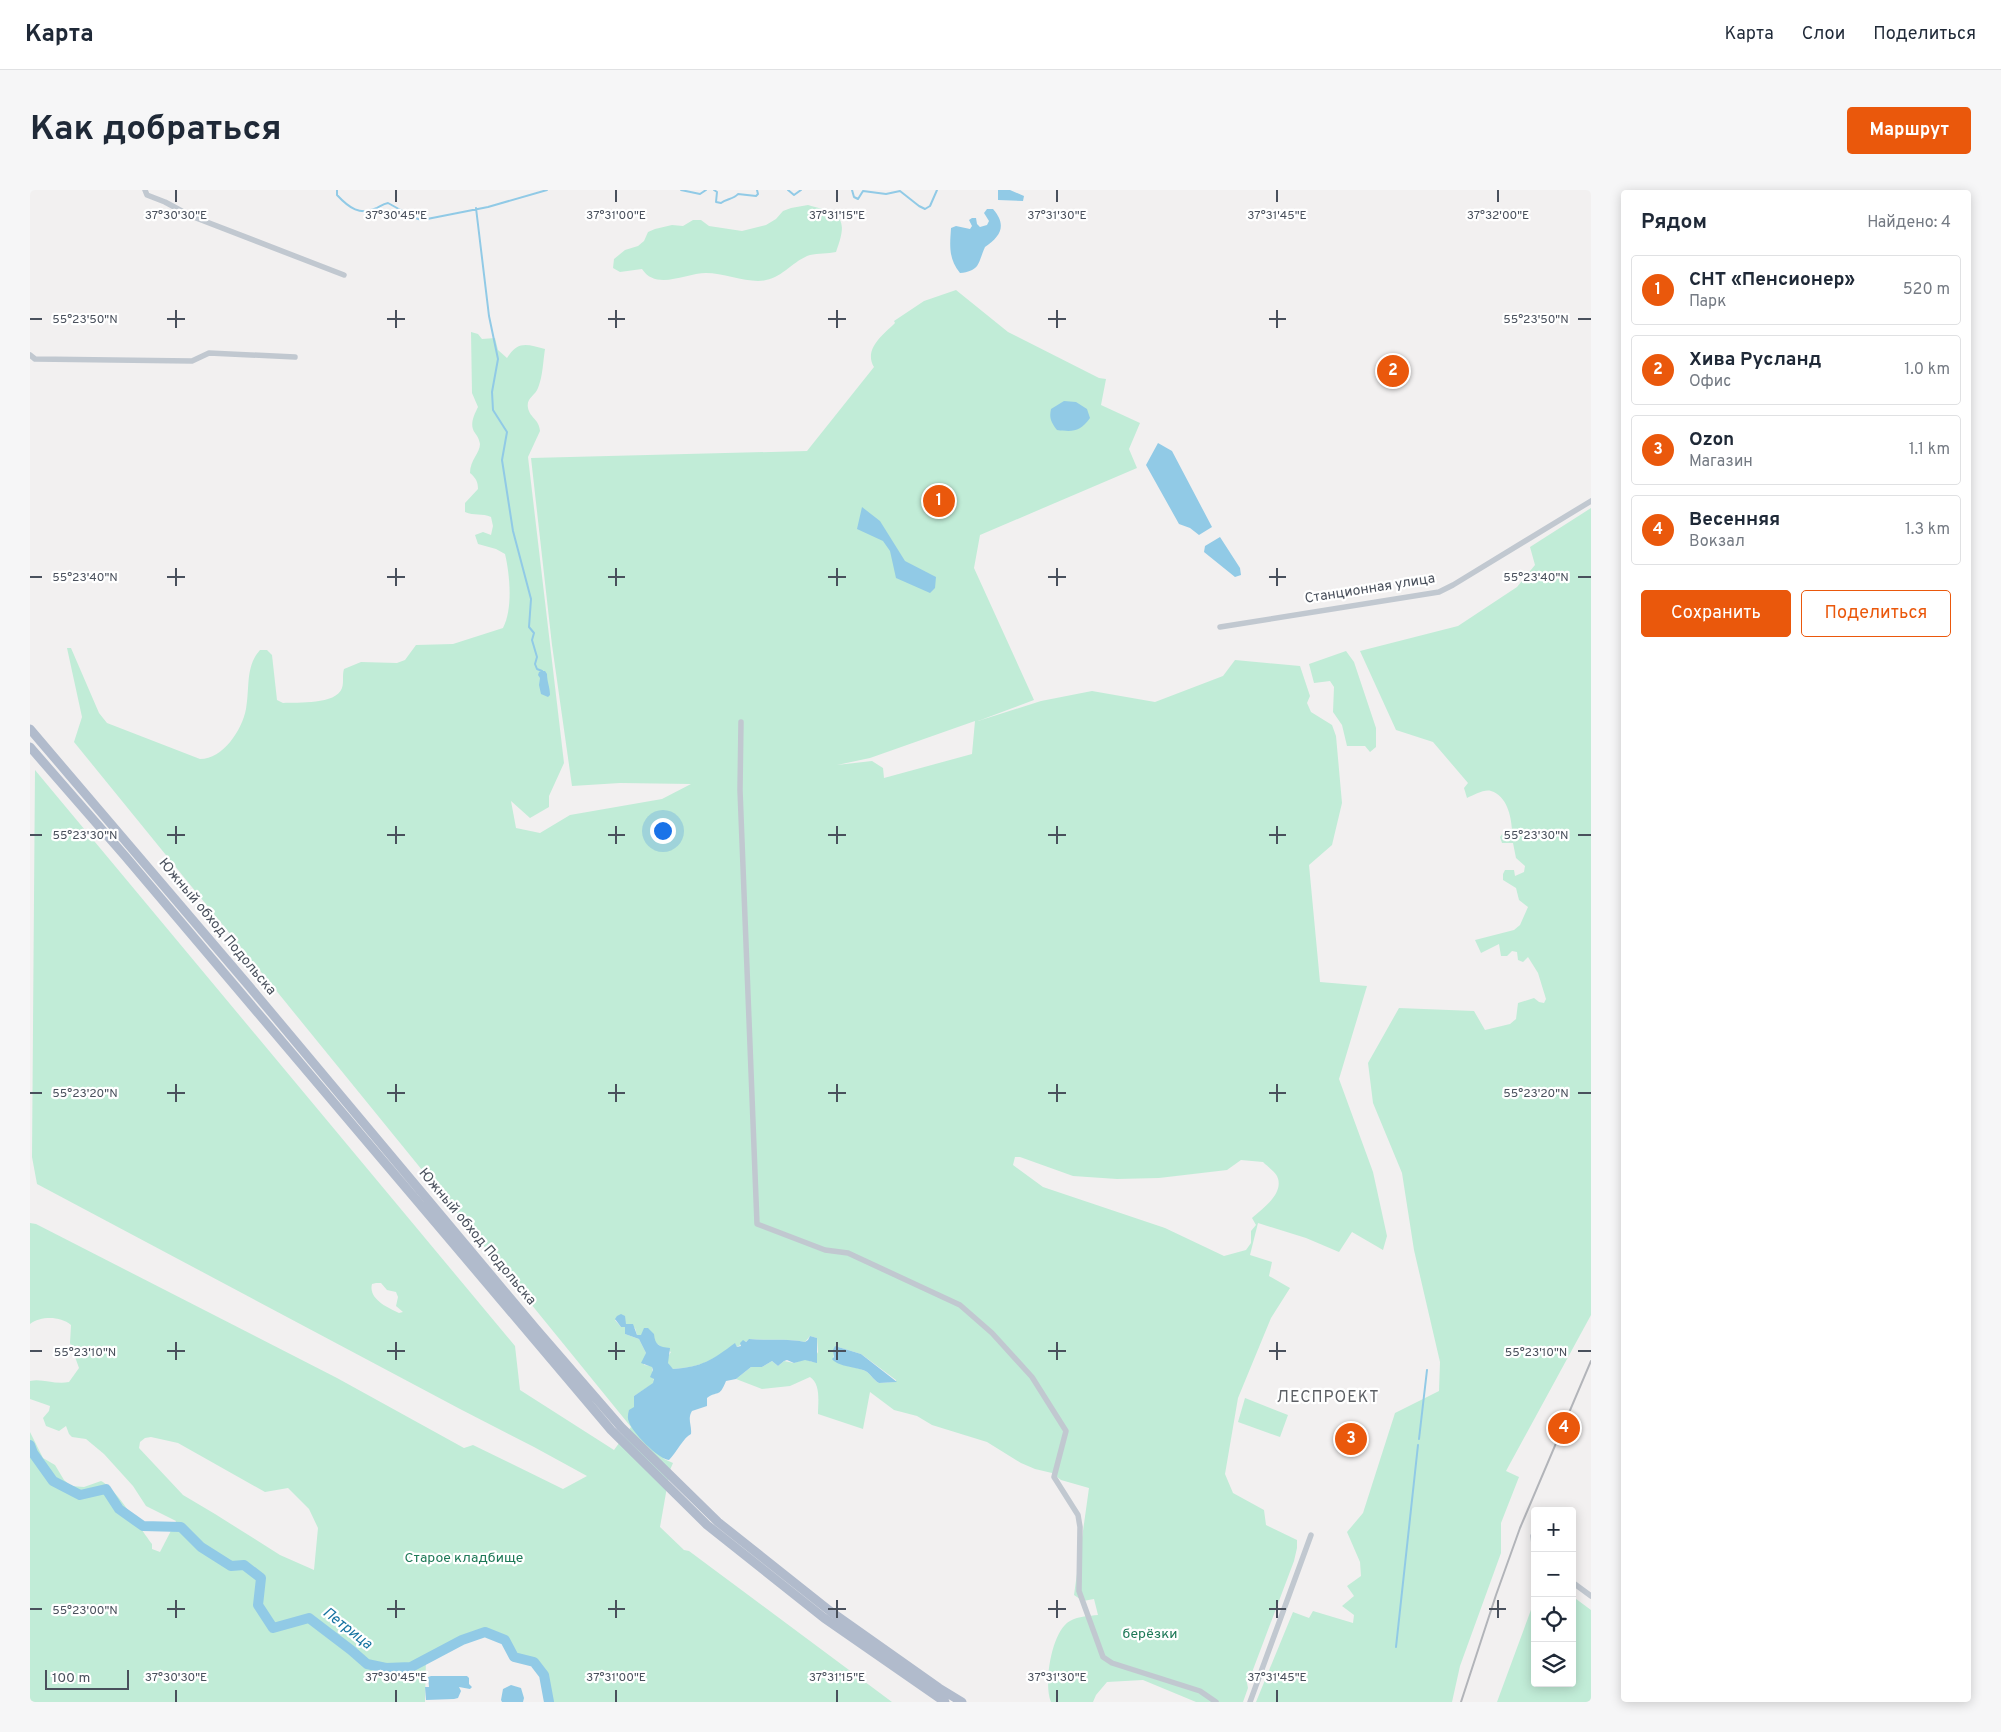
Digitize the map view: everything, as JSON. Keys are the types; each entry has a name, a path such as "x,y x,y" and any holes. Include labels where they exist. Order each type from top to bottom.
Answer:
{"main road":[{"name":"Южный обход Подольска","path":"30,729 249,986 536,1329 621,1427 718,1522 830,1611 939,1688 962,1702"},
{"name":"Южный обход Подольска","path":"30,747 125,856 611,1430 707,1525 824,1618 945,1702"}],"street":[{"path":"145,190 147,195 191,216 344,275"},
{"path":"30,355 35,359 192,361 209,353 295,357"},
{"name":"Станционная улица","path":"1220,627 1439,592 1591,501"},
{"path":"741,722 740,790 757,1224 826,1250 848,1253 960,1305 992,1333 1032,1377 1066,1431 1054,1477 1078,1515 1080,1527 1079,1591 1103,1657 1112,1663 1200,1691 1216,1702"},
{"path":"1250,1702 1311,1535"},
{"path":"1576,1585 1591,1596"}],"green space":[{"path":"808,205 828,211 835,215 842,224 836,252 804,257 778,276 766,280 753,281 706,273 663,280 655,279 642,269 620,272 613,268 614,259 625,250 638,246 644,241 648,232 655,229 672,225 683,226 693,220 701,220 709,226 742,231 766,225 776,219 783,211"},
{"path":"956,290 1008,332 1099,378 1106,379 1101,405 1140,423 1129,449 1137,468 980,535 974,568 1034,700 978,721 1041,701 1092,691 1155,702 1223,676 1235,660 1300,666 1310,696 1307,703 1311,712 1332,725 1336,736 1342,803 1332,845 1309,865 1320,982 1367,986 1339,1079 1373,1172 1387,1236 1383,1250 1352,1232 1339,1252 1306,1238 1258,1223 1250,1255 1272,1262 1269,1276 1290,1288 1271,1318 1238,1398 1225,1474 1233,1493 1264,1510 1266,1525 1297,1540 1297,1548 1294,1561 1251,1675 1246,1678 1248,1688 1243,1702 1196,1702 1143,1680 1107,1682 1096,1695 1093,1702 1051,1702 1048,1683 1049,1671 1058,1635 1070,1621 1080,1617 1098,1615 1094,1599 1083,1601 1074,1595 1089,1488 1061,1480 1052,1473 1021,1463 987,1442 932,1425 917,1416 894,1410 870,1392 863,1429 818,1414 816,1384 810,1377 790,1386 762,1389 736,1379 751,1367 762,1367 772,1361 778,1366 784,1361 794,1363 805,1359 812,1362 818,1352 817,1338 810,1336 805,1342 750,1339 737,1347 735,1344 720,1355 699,1365 673,1369 668,1361 671,1352 646,1337 637,1335 635,1328 626,1324 624,1320 615,1320 621,1327 625,1327 625,1334 639,1339 646,1353 644,1365 652,1366 654,1383 634,1396 634,1407 664,1459 673,1463 670,1470 660,1527 684,1550 689,1551 892,1702 549,1702 544,1675 534,1662 514,1657 505,1640 485,1632 462,1640 426,1659 425,1702 30,1702 30,1432 43,1458 55,1465 64,1480 71,1486 84,1487 101,1481 107,1485 135,1519 152,1544 152,1549 160,1552 176,1521 146,1506 133,1486 104,1454 86,1439 72,1437 66,1426 59,1431 46,1426 43,1418 49,1411 50,1406 30,1399 30,1381 69,1382 79,1368 70,1343 71,1325 62,1320 50,1318 34,1321 30,1324 30,1223 36,1224 337,1378 464,1448 473,1445 563,1489 587,1476 37,1184 32,1157 35,770 515,1346 520,1390 614,1450 631,1427 74,742 82,717 67,648 71,648 99,713 107,723 200,759 208,758 224,749 236,734 246,709 252,663 260,650 267,650 272,655 277,700 283,703 316,702 325,700 338,693 343,686 344,669 361,662 397,663 405,660 416,645 453,644 503,628 508,611 510,592 505,554 496,549 478,544 475,535 483,532 491,535 493,526 491,517 465,512 465,503 478,489 476,480 470,473 470,468 480,444 472,427 478,407 472,393 471,332 478,334 482,339 495,338 498,350 507,358 519,346 538,347 545,349 542,374 538,388 529,399 528,408 540,431 528,457 564,763 549,796 549,807 530,818 511,801 516,828 540,833 570,815 662,799 691,784 620,783 572,786 552,645 531,458 807,451 874,367 871,354 876,342 895,323 894,321 924,301","holes":["975,721 972,754 884,778 883,768 872,761 837,765 870,758","1015,1157 1020,1157 1073,1176 1117,1179 1159,1178 1227,1170 1241,1160 1263,1162 1276,1174 1279,1182 1276,1194 1272,1200 1252,1218 1256,1225 1251,1231 1251,1243 1246,1250 1224,1256 1165,1228 1043,1187 1013,1165","381,1283 387,1290 396,1292 398,1297 396,1306 403,1312 399,1313 380,1302 373,1294 372,1284","835,1346 861,1354 896,1380 896,1382 879,1383 865,1371 842,1365 833,1359","151,1437 178,1443 265,1492 288,1488 309,1509 318,1528 314,1570 280,1555 183,1495 139,1448 140,1442 145,1438"]},
{"path":"1591,508 1591,1315 1506,1471 1519,1477 1501,1523 1501,1553 1460,1666 1452,1702 1256,1702 1293,1612 1309,1618 1313,1611 1353,1623 1354,1615 1342,1606 1354,1596 1347,1586 1361,1576 1360,1562 1347,1532 1363,1513 1395,1413 1439,1391 1440,1362 1414,1250 1402,1173 1373,1103 1368,1063 1399,1008 1474,1011 1485,1030 1510,1024 1516,1019 1518,1003 1534,998 1544,1003 1546,999 1538,973 1528,957 1523,962 1518,960 1517,952 1512,951 1507,956 1501,956 1499,944 1481,953 1475,940 1514,930 1520,925 1528,907 1519,900 1516,888 1503,880 1505,870 1514,870 1515,876 1524,872 1525,866 1516,858 1513,843 1502,843 1500,837 1503,833 1512,829 1507,807 1501,797 1491,791 1485,791 1467,798 1464,788 1468,783 1433,742 1396,730 1360,651 1458,626 1517,587 1535,565 1530,547"},
{"path":"1346,651 1354,662 1376,728 1376,747 1370,752 1365,746 1347,746 1342,725 1333,712 1334,687 1330,681 1314,683 1309,664"},
{"path":"1245,1398 1288,1415 1280,1437 1238,1422"},
{"path":"1576,1599 1591,1610 1591,1702 1497,1702 1531,1610 1531,1687 1576,1687"}],"water":[{"path":"998,190 1010,190 1024,196 1023,201 998,200"},
{"path":"987,209 993,209 997,215 1001,225 1000,230 995,239 985,247 978,265 972,270 960,273 952,257 950,246 951,228 956,226 970,229 972,226 969,220 972,218 976,218 977,224 980,227 987,225 989,221 984,213"},
{"path":"1064,401 1076,402 1087,409 1090,418 1083,426 1076,430 1068,431 1057,430 1053,425 1050,417 1051,409"},
{"path":"1158,443 1172,451 1212,527 1199,535 1190,528 1179,524 1146,465"},
{"path":"862,507 880,521 905,561 936,577 935,588 930,593 896,578 890,551 883,541 857,529"},
{"path":"1220,537 1240,568 1241,575 1235,577 1204,552 1205,546"},
{"path":"545,671 547,674 550,695 548,697 541,694 540,678 538,675"},
{"path":"621,1314 625,1316 626,1324 633,1324 637,1335 641,1335 644,1328 648,1328 654,1334 658,1345 670,1348 668,1363 673,1369 706,1362 735,1343 737,1347 741,1346 740,1343 743,1340 746,1342 749,1339 805,1342 810,1336 817,1338 817,1363 805,1360 794,1363 787,1360 778,1366 772,1361 762,1367 751,1367 736,1379 726,1381 720,1392 707,1398 707,1406 692,1411 690,1419 691,1434 669,1460 659,1455 646,1444 635,1432 628,1420 629,1410 634,1407 634,1396 653,1383 654,1379 650,1377 653,1370 652,1367 641,1363 646,1353 639,1339 625,1334 625,1327 621,1327 615,1319"},
{"path":"835,1346 861,1354 897,1382 879,1383 865,1371 834,1361 832,1359"},
{"path":"467,1676 472,1687 470,1689 459,1687 461,1691 458,1698 426,1700 425,1687 429,1687 428,1677"},
{"path":"511,1685 521,1688 524,1698 523,1702 502,1702 503,1689"}],"waterway":[{"path":"337,190 337,195 346,204 360,211 371,210 388,203 422,220 488,207 547,190"},
{"path":"681,190 700,194 706,190"},
{"path":"714,190 717,192 716,202 721,203 738,194 756,196 758,194 757,190"},
{"path":"788,190 794,195 801,190"},
{"path":"852,190 854,197 858,199 863,191 886,194 900,191 925,209 930,206 937,190"},
{"path":"476,208 489,316 498,359 492,392 493,410 507,432 502,460 513,531 531,599 529,627 534,633 532,640 537,657 535,664 537,669 542,671"},
{"path":"1419,1439 1427,1370"},
{"name":"Петрица","path":"30,1445 33,1453 53,1481 80,1495 106,1489 119,1509 143,1526 181,1527 201,1547 231,1566 244,1565 261,1578 258,1605 273,1628 309,1618 367,1664 386,1668 411,1667 462,1640 485,1632 505,1640 514,1657 534,1662 544,1675 549,1702"},
{"path":"1396,1647 1418,1445"}],"railway":[{"path":"1461,1702 1520,1528 1591,1361"}],"place":[{"name":"Хива Русланд","path":"1393,371"},
{"name":"СНТ «Пенсионер»","path":"939,501"},
{"name":"Весенняя","path":"1564,1428"},
{"name":"Ozon","path":"1351,1439"}],"district":[{"name":"ЛЕСПРОЕКТ","path":"1328,1398"}],"park label":[{"name":"Старое кладбище","path":"464,1558"},
{"name":"берёзки","path":"1150,1634"}]}
